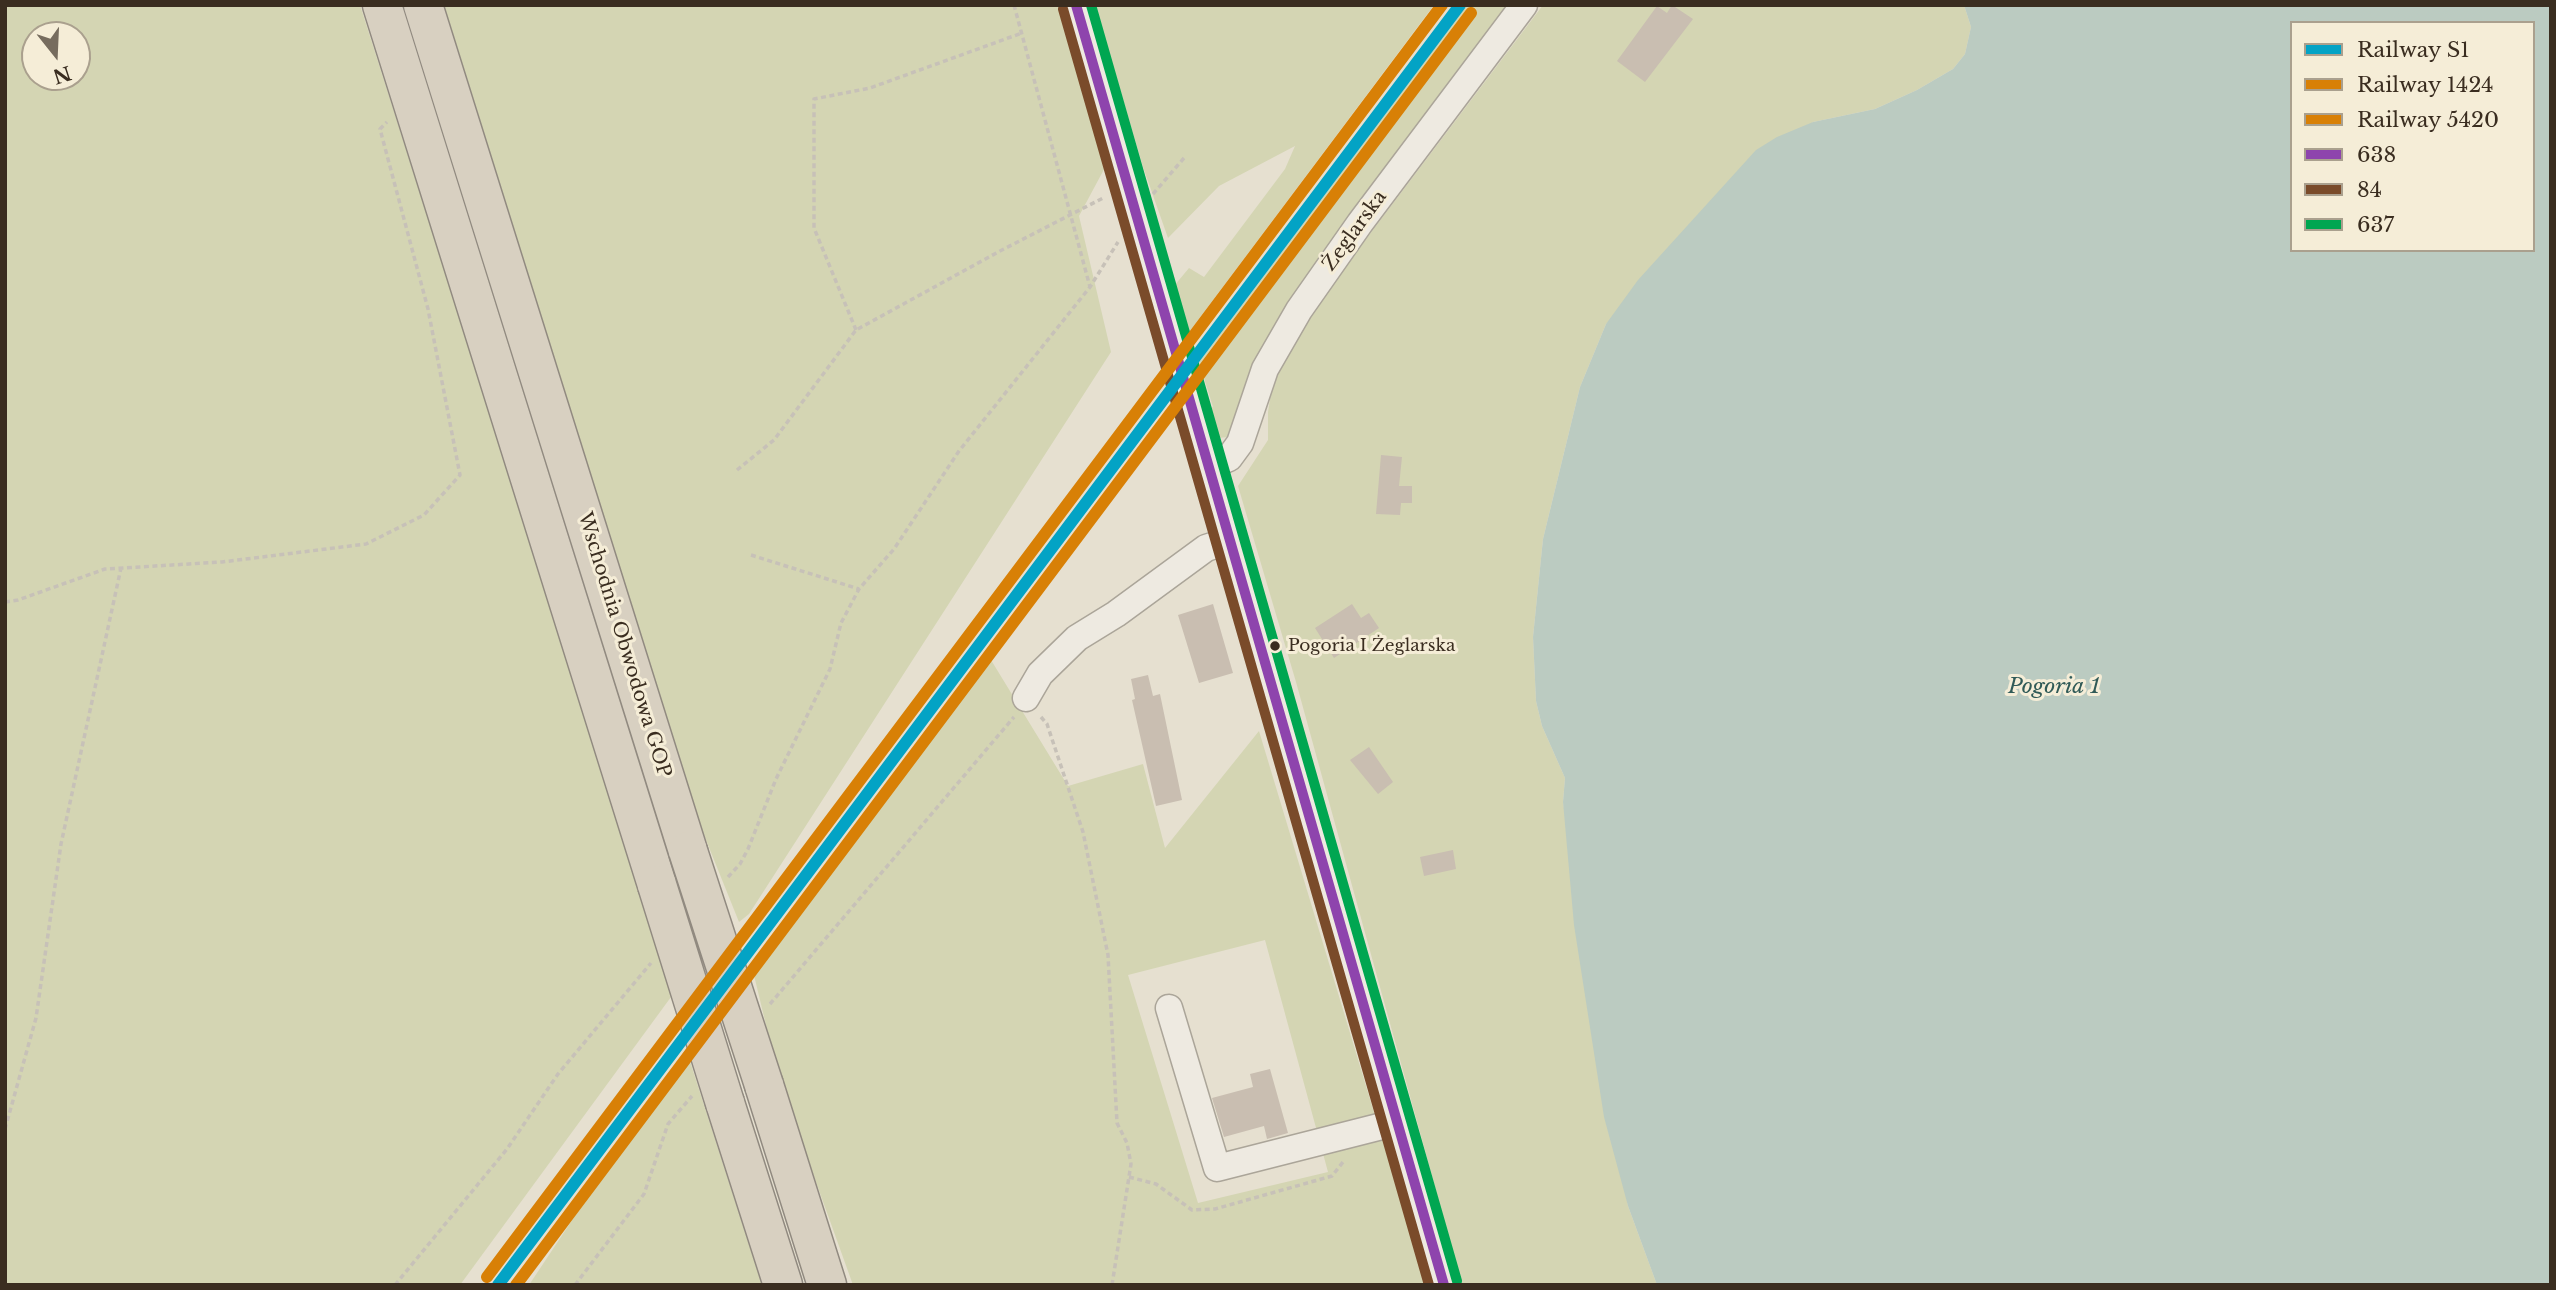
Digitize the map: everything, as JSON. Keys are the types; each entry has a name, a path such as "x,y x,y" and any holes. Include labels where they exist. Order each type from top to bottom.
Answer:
{"highway":[{"name":"Wschodnia Obwodowa GOP","path":"382,5 657,885 710,1098 783,1285"},
{"name":"Wschodnia Obwodowa GOP","path":"423,5 827,1285"}],"street":[{"path":"1076,5 1444,1285"},
{"name":"Żeglarska","path":"1210,466 1229,458 1240,443 1265,369 1299,310 1360,223 1524,5"},
{"path":"1026,698 1040,674 1077,638 1116,614 1206,548 1231,540"},
{"path":"1169,1008 1217,1168 1398,1122"}],"path":[{"path":"1014,5 1090,287"},
{"path":"856,330 814,228 814,99 870,88 1022,33"},
{"path":"5,602 18,600 105,569 222,562 366,544 424,515 460,475 428,309 380,129 411,99"},
{"path":"722,884 740,864 748,849 776,779 830,670 841,623 859,589 894,549 958,451 1090,287 1137,213 1184,158"},
{"path":"737,470 774,440 856,330 1000,250 1129,184"},
{"path":"751,555 859,589"},
{"path":"5,1129 36,1018 61,844 121,568"},
{"path":"766,1009 998,735 1026,698 1048,724 1083,832 1108,956 1117,1123 1127,1143 1131,1164 1112,1285"},
{"path":"395,1285 507,1149 558,1074 656,956"},
{"path":"575,1285 645,1194 668,1124 710,1098"},
{"path":"1129,1177 1156,1184 1192,1210 1215,1209 1332,1176 1344,1160 1344,1136"}],"green space":[{"path":"5,5 360,5 638,878 671,997 460,1285 5,1285"},
{"path":"444,5 1062,5 1109,160 1079,216 1111,352 749,914 739,922 702,830"},
{"path":"1095,5 1434,5 1189,332 1182,306 1174,308 1174,286 1189,268 1204,277 1285,169 1295,146 1219,186 1168,238 1143,167"},
{"path":"1467,5 1512,5 1256,359 1247,378 1234,430 1228,437 1218,438 1214,435 1205,410 1213,407 1199,362"},
{"path":"1543,5 1964,5 1971,27 1965,54 1953,69 1917,90 1875,109 1813,122 1606,324 1580,387 1543,539 1533,637 1536,701 1542,726 1565,778 1563,802 1628,1206 1657,1285 1462,1285 1296,682 1238,486 1268,440 1268,412 1273,380 1289,347 1326,292"},
{"path":"991,660 1068,786 1143,764 1165,848 1259,731 1426,1285 853,1285 779,1079 753,971","holes":["1265,940 1328,1172 1198,1203 1128,975"]},
{"path":"686,1049 762,1285 529,1285"}],"water":[{"name":"Pogoria 1","path":"1964,5 2551,5 2551,1285 1657,1285 1628,1206 1604,1117 1574,925 1563,802 1565,778 1542,726 1536,701 1533,637 1543,539 1580,387 1606,324 1638,280 1756,150 1777,137 1813,122 1875,109 1917,90 1953,69 1965,54 1971,27"}],"building":[{"path":"1672,5 1693,19 1645,82 1617,61 1657,6 1667,13"},
{"path":"1381,455 1402,457 1399,486 1412,486 1412,503 1401,503 1400,515 1376,514"},
{"path":"1213,604 1233,673 1199,683 1178,615"},
{"path":"1352,604 1361,618 1369,613 1379,628 1334,658 1315,628"},
{"path":"1148,675 1153,696 1160,694 1182,800 1156,806 1132,700 1135,699 1131,679"},
{"path":"1369,747 1393,782 1378,794 1350,760"},
{"path":"1453,850 1456,869 1424,876 1420,857"},
{"path":"1270,1069 1288,1133 1267,1139 1264,1126 1224,1137 1212,1098 1253,1087 1250,1074"}],"rail line":[{"name":"5420","path":"487,1277 1442,5"},
{"name":"S1","path":"498,1285 1460,5"},
{"name":"1424","path":"516,1285 1471,13"}],"transit line":[{"name":"638","path":"1076,5 1444,1285"},
{"name":"637","path":"1091,5 1457,1281"},
{"name":"84","path":"1063,9 1429,1285"}],"place":[{"name":"Pogoria I Żeglarska","path":"1275,646"}]}
